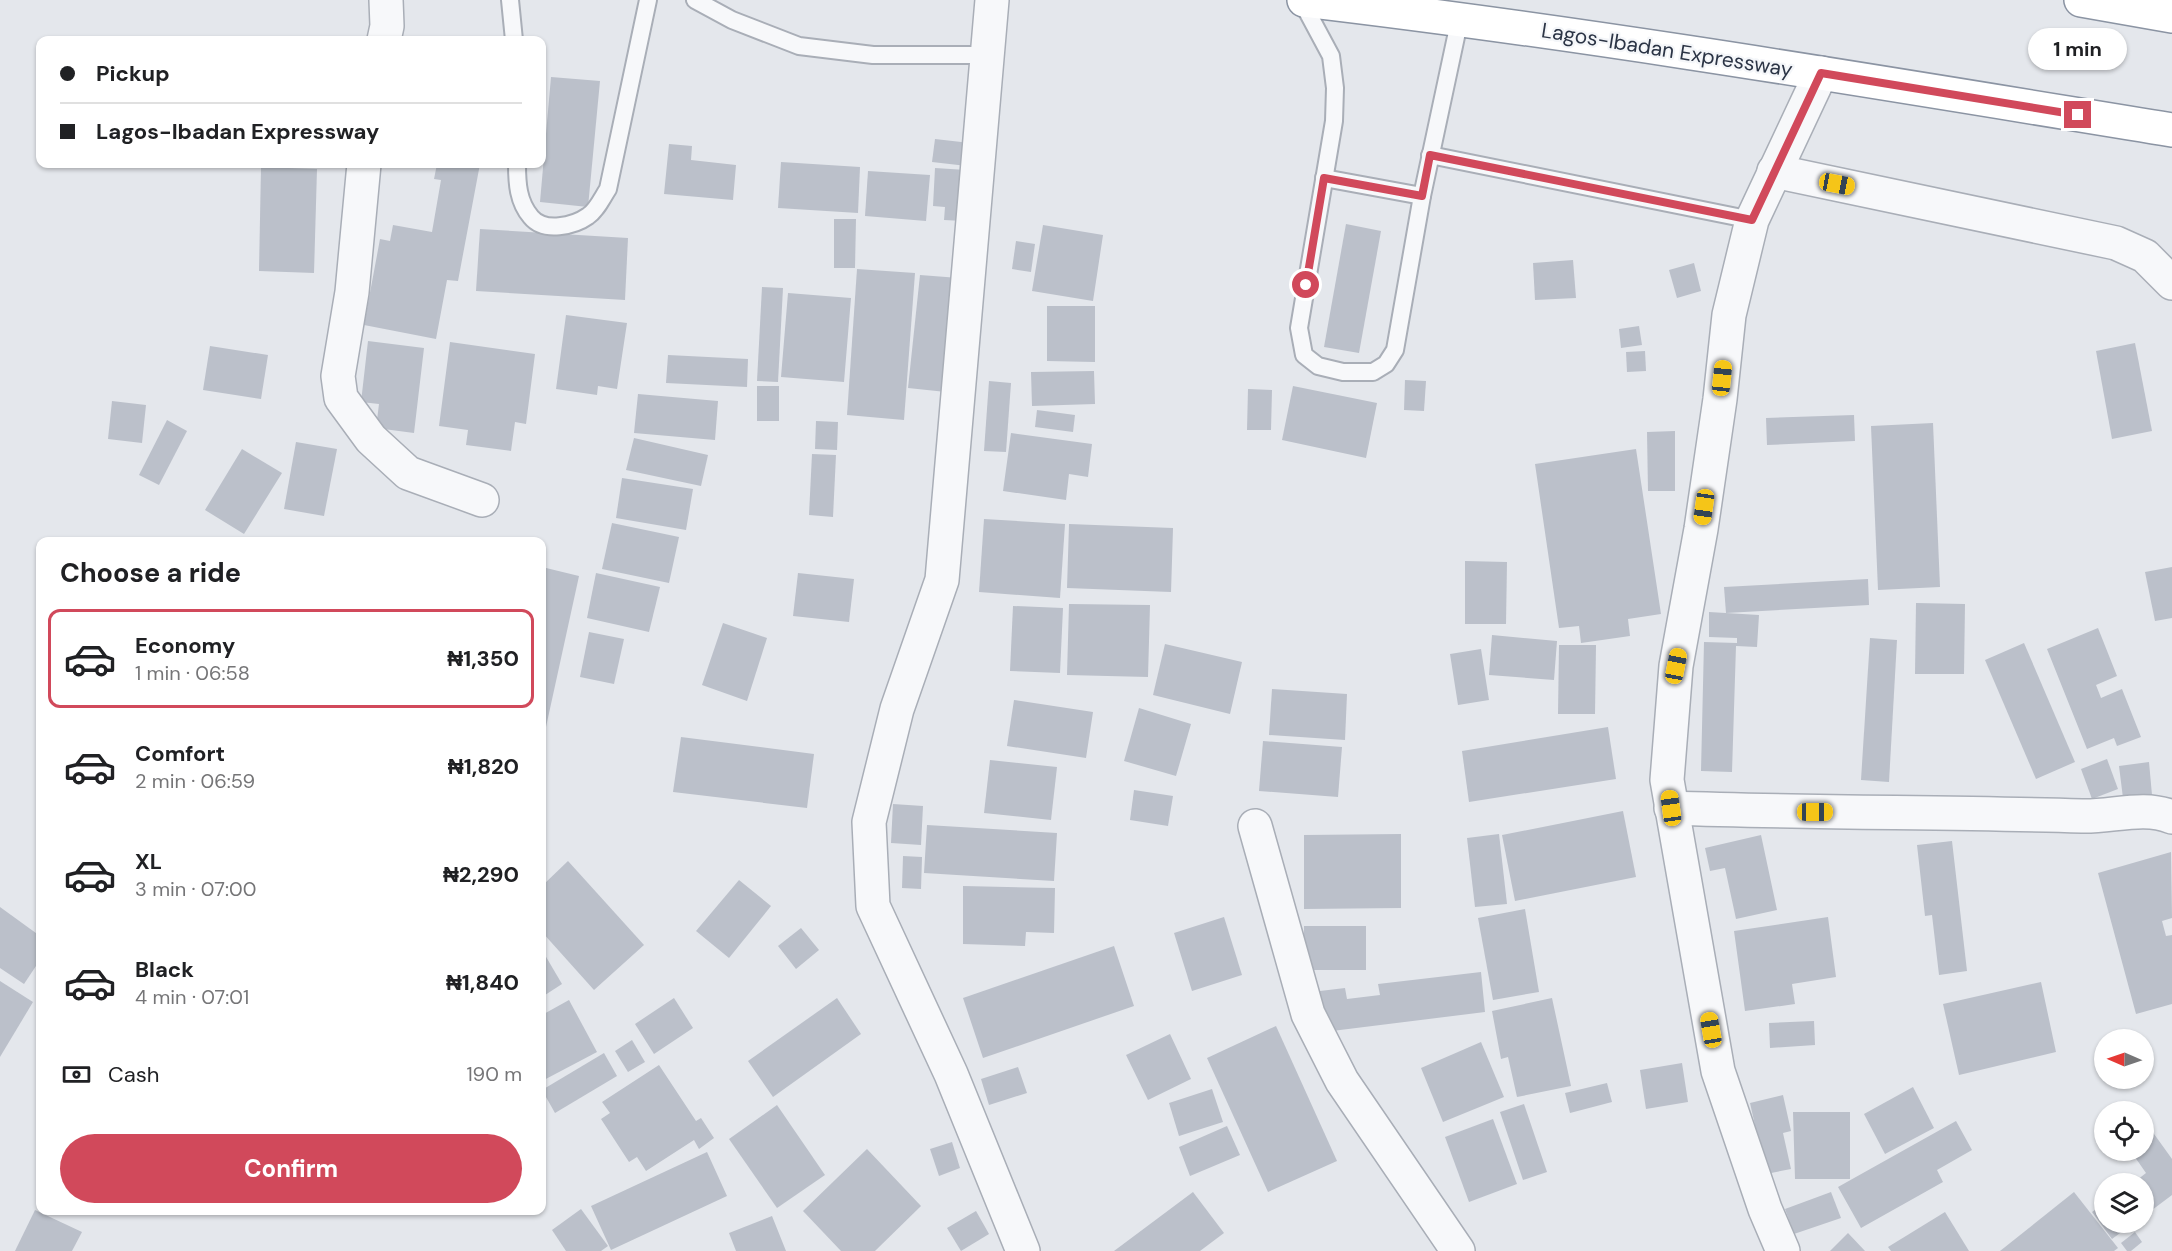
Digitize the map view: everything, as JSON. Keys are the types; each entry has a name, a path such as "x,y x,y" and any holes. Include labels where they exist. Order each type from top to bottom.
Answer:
{"highway":[{"name":"Lagos-Ibadan Expressway","path":"1302,0 1460,18 2172,130"},
{"path":"2081,0 2172,16"}],"street":[{"path":"385,36 387,26 386,0"},
{"path":"992,0 942,580 897,709 869,822 873,906 951,1074 1023,1251"},
{"path":"1783,1251 1765,1209 1718,1071 1666,780 1676,666 1701,529 1720,399 1729,315 1752,220 1821,73"},
{"path":"364,168 352,292 338,376 341,398 370,439 408,473 482,500"},
{"path":"1774,171 2116,243 2145,256 2172,284"},
{"path":"1671,808 2089,817 2158,811 2172,817"},
{"path":"1255,826 1308,1014 1342,1081 1458,1251"}],"lane":[{"path":"510,0 514,36"},
{"path":"517,168 519,195 533,220 545,226 565,226 589,216 598,206 608,189 648,0"},
{"path":"695,0 732,20 799,46 873,55 989,55"},
{"path":"1302,0 1331,56 1335,88 1334,121 1299,328 1304,355 1318,366 1343,372 1373,372 1386,364 1395,350 1430,155 1460,18"},
{"path":"1430,155 1752,220"},
{"path":"1324,178 1422,196"}],"building":[{"path":"551,77 600,81 588,207 540,202 543,168 546,168 546,134"},
{"path":"935,139 970,143 967,166 932,162"},
{"path":"669,144 692,146 691,160 736,165 733,200 664,194"},
{"path":"781,162 860,167 858,213 778,208"},
{"path":"261,168 317,169 314,273 259,271"},
{"path":"436,168 479,168 458,281 447,280 436,339 364,325 380,239 390,241 393,225 432,232 441,180 434,179"},
{"path":"935,168 966,170 963,221 944,220 945,207 933,206"},
{"path":"868,171 930,175 926,221 865,216"},
{"path":"834,219 856,219 855,268 834,268"},
{"path":"1346,224 1381,231 1359,353 1324,347"},
{"path":"1043,225 1103,235 1093,301 1032,291"},
{"path":"480,229 628,238 625,300 476,291"},
{"path":"1016,241 1035,244 1031,272 1012,269"},
{"path":"1573,260 1576,298 1535,300 1533,263"},
{"path":"1694,263 1701,291 1677,298 1669,270"},
{"path":"857,269 915,273 904,420 847,415"},
{"path":"920,275 959,278 946,392 908,388"},
{"path":"762,287 783,288 778,382 757,381"},
{"path":"788,293 851,298 844,382 781,377"},
{"path":"1047,306 1095,306 1095,362 1047,361"},
{"path":"566,315 627,323 617,389 598,386 597,395 556,389"},
{"path":"1639,326 1642,345 1621,348 1619,329"},
{"path":"368,341 424,348 414,433 376,428 379,404 361,402"},
{"path":"450,342 535,354 526,424 515,422 511,451 466,445 468,430 439,426"},
{"path":"2135,343 2152,431 2112,439 2096,351"},
{"path":"210,346 268,355 261,399 203,390"},
{"path":"1645,351 1646,371 1627,372 1626,352"},
{"path":"668,355 748,359 747,387 666,383"},
{"path":"1094,371 1095,404 1032,406 1031,372"},
{"path":"1405,380 1426,381 1424,411 1404,410"},
{"path":"989,381 1011,383 1006,452 984,451"},
{"path":"757,386 779,386 779,421 757,421"},
{"path":"1293,386 1377,403 1366,458 1282,440"},
{"path":"1248,389 1272,390 1271,430 1247,430"},
{"path":"638,394 718,401 715,440 634,433"},
{"path":"112,401 146,405 142,443 108,439"},
{"path":"1037,410 1075,415 1073,432 1035,427"},
{"path":"1854,415 1855,441 1767,445 1766,418"},
{"path":"167,420 187,431 159,485 139,475"},
{"path":"816,421 838,422 837,450 815,449"},
{"path":"1933,423 1940,587 1878,590 1871,426"},
{"path":"1675,431 1675,491 1648,491 1647,432"},
{"path":"1011,433 1092,444 1088,477 1069,474 1066,500 1003,491"},
{"path":"634,438 708,455 701,486 626,470"},
{"path":"296,442 337,449 324,516 284,509"},
{"path":"242,449 282,473 244,534 205,510"},
{"path":"1636,449 1661,614 1628,619 1630,636 1581,643 1579,626 1559,628 1535,464"},
{"path":"812,454 836,455 833,517 809,515"},
{"path":"622,478 693,489 686,530 616,518"},
{"path":"984,519 1065,524 1060,598 979,592"},
{"path":"612,523 679,537 669,583 602,569"},
{"path":"1069,524 1173,528 1171,592 1067,588"},
{"path":"1465,561 1507,562 1506,624 1465,624"},
{"path":"2172,567 2172,618 2155,621 2145,572"},
{"path":"546,568 579,576 546,727"},
{"path":"596,573 660,587 649,632 587,618"},
{"path":"798,573 854,579 849,622 793,616"},
{"path":"1868,579 1869,605 1726,613 1724,587"},
{"path":"1916,603 1965,604 1964,674 1915,674"},
{"path":"1069,604 1150,605 1148,677 1067,675"},
{"path":"1013,606 1063,608 1060,673 1010,671"},
{"path":"1709,612 1759,615 1757,647 1736,646 1732,772 1701,771 1704,642 1737,643 1737,638 1709,637"},
{"path":"723,623 767,638 747,701 702,685"},
{"path":"2098,628 2117,676 2096,685 2101,698 2122,689 2141,737 2117,746 2114,738 2087,749 2047,649"},
{"path":"589,632 624,639 614,684 580,677"},
{"path":"1492,635 1557,641 1554,680 1489,675"},
{"path":"1870,638 1897,640 1889,782 1861,780"},
{"path":"2024,643 2075,762 2036,779 1985,660"},
{"path":"1165,644 1242,662 1230,714 1153,695"},
{"path":"1559,645 1596,645 1595,714 1558,714"},
{"path":"1481,649 1489,700 1458,705 1450,654"},
{"path":"1272,689 1347,694 1345,740 1269,735"},
{"path":"1014,700 1093,712 1086,758 1007,746"},
{"path":"1139,708 1191,724 1176,776 1124,761"},
{"path":"1608,727 1616,779 1469,802 1462,751"},
{"path":"681,737 814,754 807,808 673,792"},
{"path":"1263,741 1342,747 1338,797 1259,791"},
{"path":"2107,759 2118,789 2092,799 2081,769"},
{"path":"990,760 1057,767 1051,820 984,813"},
{"path":"2149,762 2152,795 2123,798 2119,766"},
{"path":"1134,790 1173,796 1168,826 1130,820"},
{"path":"893,804 923,806 921,845 891,843"},
{"path":"1623,811 1636,877 1515,901 1502,835"},
{"path":"927,825 1057,833 1054,881 924,873"},
{"path":"1401,834 1401,908 1304,909 1304,835"},
{"path":"1499,834 1507,904 1475,907 1467,838"},
{"path":"1761,835 1777,910 1736,919 1725,868 1710,871 1705,848"},
{"path":"1952,841 1967,971 1939,975 1932,915 1925,916 1917,845"},
{"path":"2171,852 2172,918 2162,921 2166,936 2172,935 2172,1004 2136,1014 2098,873"},
{"path":"903,856 922,857 921,889 902,888"},
{"path":"568,861 644,945 594,990 546,936 546,882"},
{"path":"739,880 771,906 729,958 696,931"},
{"path":"963,886 1055,888 1054,933 1026,932 1025,946 963,944"},
{"path":"0,907 36,933 36,966 24,984 0,968"},
{"path":"1525,909 1539,992 1493,1000 1478,918"},
{"path":"1224,917 1242,975 1192,991 1174,933"},
{"path":"1828,917 1836,977 1792,984 1795,1004 1745,1011 1734,931"},
{"path":"1304,926 1366,926 1366,970 1304,970"},
{"path":"801,928 819,950 796,969 778,946"},
{"path":"1114,946 1134,1006 983,1058 963,998"},
{"path":"546,957 562,984 546,994"},
{"path":"1481,972 1485,1012 1324,1032 1320,991 1345,988 1347,999 1380,995 1378,984"},
{"path":"0,981 33,1002 0,1057"},
{"path":"2041,982 2056,1052 1959,1075 1943,1004"},
{"path":"674,998 693,1028 654,1054 635,1024"},
{"path":"837,998 861,1034 773,1097 748,1061"},
{"path":"1552,998 1571,1086 1517,1097 1508,1057 1501,1059 1492,1011"},
{"path":"569,1000 597,1052 546,1079 546,1013"},
{"path":"1814,1021 1815,1045 1770,1048 1769,1023"},
{"path":"1276,1026 1337,1161 1268,1192 1207,1058"},
{"path":"1170,1034 1191,1079 1148,1100 1126,1055"},
{"path":"632,1040 645,1062 628,1072 615,1051"},
{"path":"1481,1042 1504,1097 1443,1122 1421,1068"},
{"path":"604,1053 617,1076 555,1113 546,1097 546,1088"},
{"path":"1682,1063 1688,1102 1646,1109 1640,1070"},
{"path":"659,1065 696,1121 701,1118 714,1138 699,1149 694,1140 646,1171 637,1157 629,1162 601,1119 610,1113 602,1102"},
{"path":"1018,1067 1027,1093 989,1105 981,1079"},
{"path":"1607,1083 1612,1102 1570,1113 1565,1093"},
{"path":"1913,1087 1934,1128 1885,1154 1864,1114"},
{"path":"1212,1089 1223,1122 1179,1136 1169,1103"},
{"path":"1783,1095 1791,1131 1783,1133 1791,1169 1766,1174 1750,1103"},
{"path":"1524,1104 1547,1172 1523,1180 1500,1112"},
{"path":"777,1105 825,1175 777,1208 729,1139"},
{"path":"1793,1112 1850,1112 1850,1179 1795,1179"},
{"path":"1493,1119 1517,1184 1469,1202 1445,1137"},
{"path":"1956,1121 1972,1150 1937,1170 1943,1182 1861,1228 1838,1187"},
{"path":"1227,1126 1240,1155 1190,1176 1179,1147"},
{"path":"2154,1134 2172,1159 2172,1195 2154,1208 2154,1173 2146,1173 2138,1161 2154,1161"},
{"path":"952,1142 960,1168 939,1176 930,1149"},
{"path":"867,1149 921,1206 875,1251 841,1251 803,1211"},
{"path":"707,1152 727,1196 611,1250 591,1206"},
{"path":"1193,1192 1224,1233 1200,1251 1114,1251"},
{"path":"1831,1192 1841,1218 1794,1234 1785,1209"},
{"path":"2074,1192 2094,1217 2094,1233 2106,1233 2118,1248 2114,1251 2000,1251"},
{"path":"581,1209 608,1246 601,1251 566,1251 552,1230"},
{"path":"35,1210 36,1215 46,1215 82,1232 72,1251 15,1251"},
{"path":"976,1211 989,1234 961,1251 947,1228"},
{"path":"1945,1212 1969,1251 1891,1251 1888,1247"},
{"path":"772,1216 786,1251 736,1251 729,1233"},
{"path":"1848,1233 1865,1251 1830,1251"},
{"path":"2108,1233 2120,1233 2112,1239"},
{"path":"2134,1233 2142,1242 2131,1251 2127,1251 2121,1243"}],"route":[{"path":"1306,285 1324,178 1422,196 1430,155 1752,220 1821,73 2078,115"}]}
